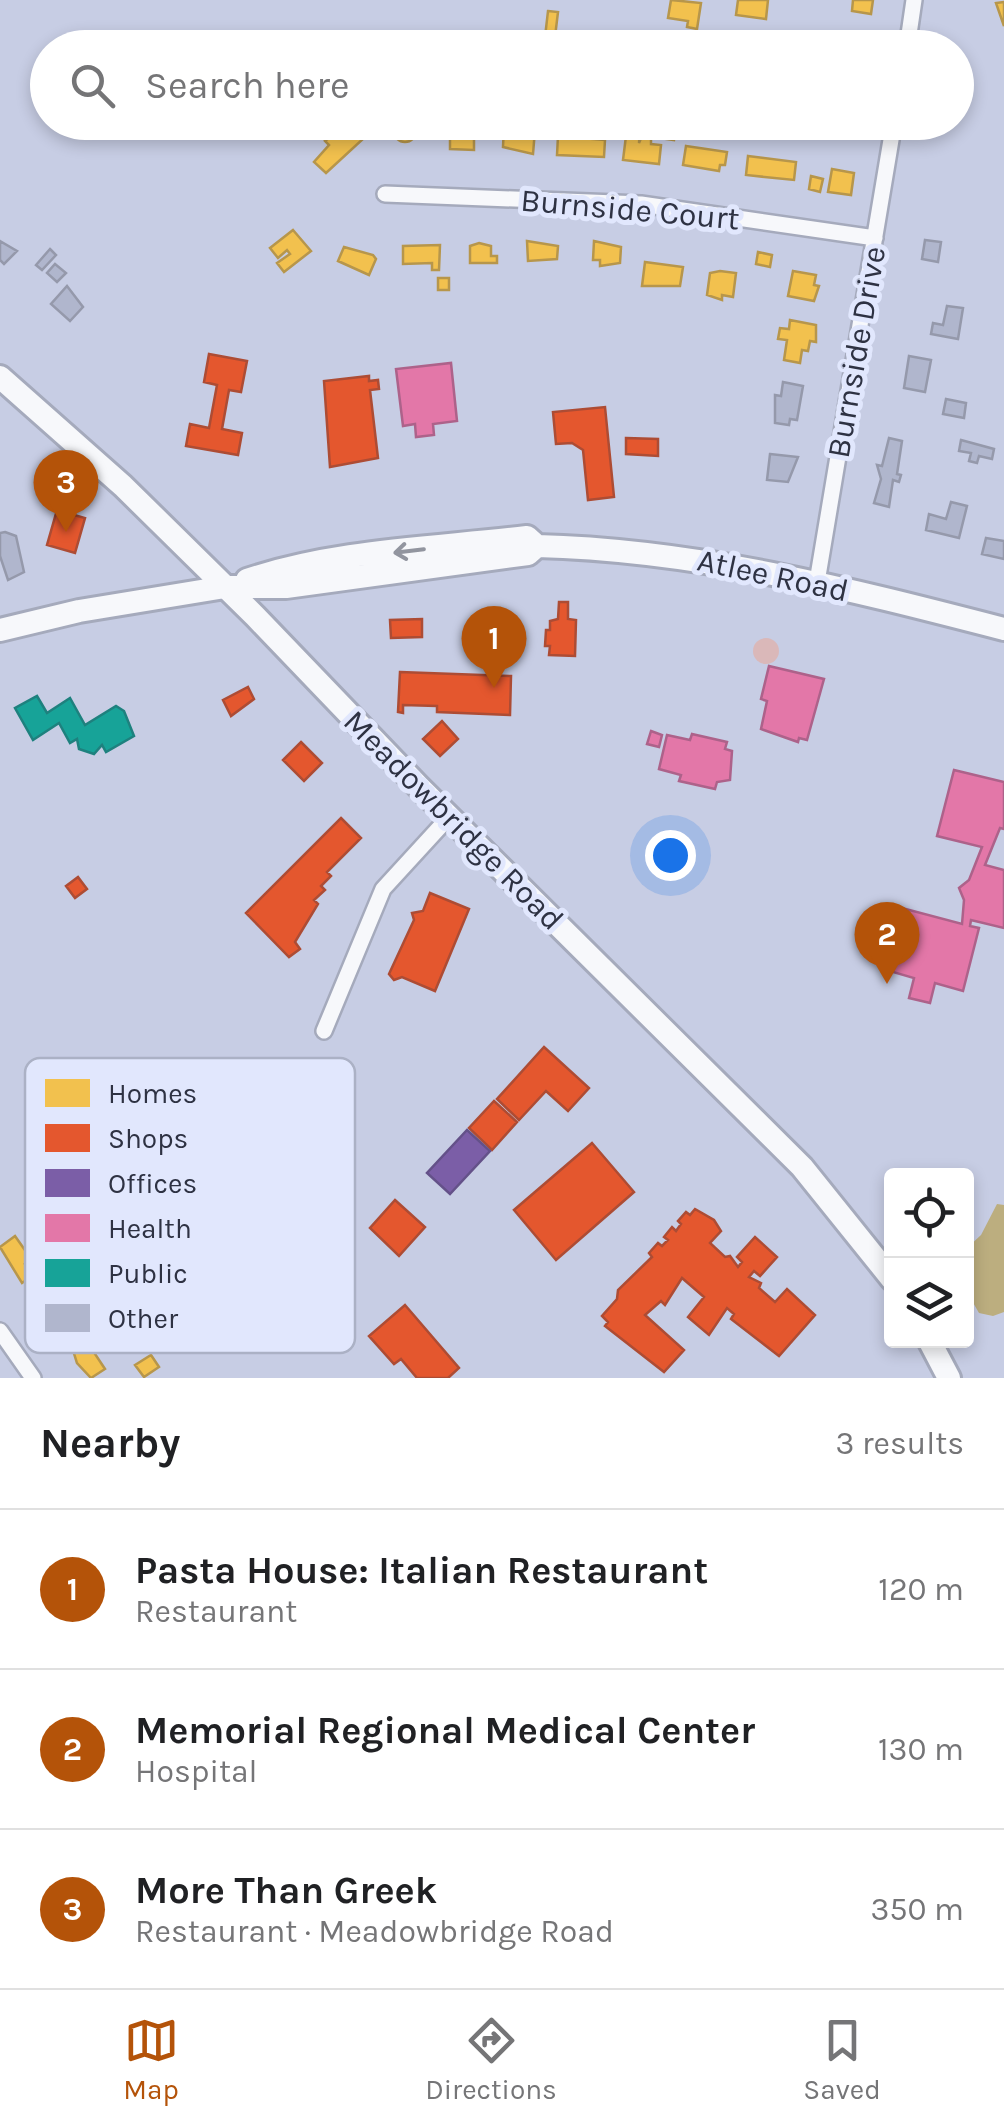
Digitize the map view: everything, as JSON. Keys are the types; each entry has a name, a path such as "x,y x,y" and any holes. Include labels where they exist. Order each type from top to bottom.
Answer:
{"main road":[{"name":"Meadowbridge Road","path":"0,378 123,486 802,1167 884,1269"},
{"name":"Atlee Road","path":"0,630 78,610 225,588 284,568 527,537 537,546 649,551 817,582 1004,630"},
{"path":"933,1348 949,1378"}],"street":[{"path":"910,30 914,0"},
{"name":"Burnside Drive","path":"817,582 891,140"},
{"name":"Burnside Court","path":"385,194 591,200 875,238"},
{"path":"324,1031 383,889 449,817"},
{"path":"0,1331 33,1378"}],"shaded area":[{"path":"766,638 775,642 779,651 775,660 766,664 757,660 753,651 757,642"},
{"path":"997,1204 1004,1205 1004,1312 993,1316 979,1313 974,1304 974,1242"}],"building: Homes":[{"path":"671,0 701,3 697,29 687,27 688,21 668,18"},
{"path":"738,0 768,0 766,19 736,15"},
{"path":"853,0 873,0 871,14 852,11"},
{"path":"1004,2 1004,26 996,3"},
{"path":"548,11 558,12 556,30 546,30"},
{"path":"362,140 326,173 314,162 329,145 325,141"},
{"path":"450,140 474,140 474,150 450,149"},
{"path":"503,140 534,140 533,154 503,147"},
{"path":"558,140 605,140 604,157 557,155"},
{"path":"626,140 651,140 651,144 661,145 659,164 623,160"},
{"path":"686,146 727,152 725,165 720,165 719,171 683,165"},
{"path":"748,156 796,162 794,180 746,175"},
{"path":"832,169 854,173 851,195 828,192"},
{"path":"811,176 823,179 820,192 809,189"},
{"path":"293,230 311,251 284,272 277,263 290,254 287,250 278,258 270,248"},
{"path":"527,241 558,246 557,259 528,261"},
{"path":"594,241 621,247 620,263 600,266 600,260 593,260"},
{"path":"440,245 439,270 432,270 432,263 403,264 403,246"},
{"path":"470,246 491,246 491,256 497,256 497,263 470,263"},
{"path":"344,247 373,255 376,259 369,275 338,261"},
{"path":"758,252 772,255 770,267 756,264"},
{"path":"645,262 683,267 680,286 642,286"},
{"path":"793,271 816,275 814,285 819,286 814,301 788,296"},
{"path":"710,273 736,273 733,297 722,295 722,300 707,295"},
{"path":"438,278 449,278 449,290 438,290"},
{"path":"790,320 816,325 816,342 810,341 808,351 802,350 800,363 784,360 787,340 778,339 780,328 789,329"},
{"path":"15,1236 25,1250 22,1283 0,1247"},
{"path":"74,1353 94,1353 105,1369 91,1378 77,1363"},
{"path":"151,1355 159,1367 144,1377 135,1365"}],"building: Shops":[{"path":"209,354 247,361 241,392 229,390 222,429 242,433 238,455 186,446 190,424 209,428 217,385 204,382"},
{"path":"369,376 369,381 378,380 379,389 370,390 378,458 330,467 324,381"},
{"path":"605,407 614,497 588,500 583,450 572,443 556,444 553,412"},
{"path":"626,438 658,439 658,456 626,454"},
{"path":"57,510 85,518 75,553 47,545"},
{"path":"559,602 568,602 568,619 576,620 575,656 549,655 550,646 545,646 550,621 558,619"},
{"path":"422,619 422,637 391,638 390,620"},
{"path":"400,672 511,676 510,715 437,712 437,706 403,705 403,713 398,712"},
{"path":"248,687 254,699 231,716 223,700"},
{"path":"442,721 458,739 440,756 423,739"},
{"path":"301,742 322,763 304,781 283,760"},
{"path":"341,818 361,838 327,872 331,876 321,886 325,890 314,900 318,904 295,942 300,949 289,957 246,913"},
{"path":"78,877 87,889 75,898 66,886"},
{"path":"430,893 469,909 435,991 402,977 394,980 389,974 414,920 412,913 423,911"},
{"path":"544,1047 589,1088 568,1111 546,1091 519,1120 497,1099"},
{"path":"494,1101 517,1122 492,1150 469,1128"},
{"path":"592,1143 634,1192 556,1260 514,1210"},
{"path":"395,1200 425,1227 399,1256 370,1228"},
{"path":"695,1209 714,1220 721,1231 710,1243 725,1257 730,1256 738,1267 742,1262 737,1257 755,1237 777,1257 760,1276 754,1271 749,1277 761,1283 759,1288 775,1302 787,1289 815,1315 779,1356 731,1319 734,1314 727,1308 709,1335 688,1317 704,1297 682,1278 665,1305 661,1301 645,1315 684,1350 664,1372 605,1326 608,1322 602,1316 617,1299 618,1290 652,1257 649,1253 658,1243 662,1246 668,1240 664,1237 672,1227 676,1231 686,1212 690,1215"},
{"path":"405,1305 459,1368 448,1378 417,1378 401,1359 394,1364 369,1336"}],"building: Offices":[{"path":"467,1130 490,1151 450,1194 427,1173"}],"building: Health":[{"path":"451,363 457,421 433,424 434,435 416,437 415,424 403,426 396,369"},
{"path":"769,666 824,679 807,740 799,738 798,742 761,729 767,701 761,699"},
{"path":"651,731 662,735 659,747 647,744"},
{"path":"692,734 727,742 725,749 732,751 730,780 717,782 715,789 679,781 681,775 659,769 667,735 690,740"},
{"path":"954,770 1004,782 1004,829 1000,828 985,865 1004,870 1004,928 971,920 970,926 979,928 963,991 935,983 930,1003 909,998 914,978 886,970 902,908 962,924 964,900 959,888 969,880 982,847 937,836"}],"building: Public":[{"path":"37,696 47,713 70,698 85,725 116,706 124,711 134,736 106,752 102,745 94,754 79,749 77,739 70,743 59,723 33,740 15,708"}],"building: Other":[{"path":"925,240 941,242 938,262 922,259"},
{"path":"0,241 17,251 4,264 0,260"},
{"path":"50,249 56,255 42,270 36,265"},
{"path":"55,264 66,273 57,282 47,273"},
{"path":"67,286 83,307 70,321 51,304"},
{"path":"947,306 963,308 958,339 931,334 933,323 943,325"},
{"path":"909,356 931,360 925,392 904,388"},
{"path":"783,382 803,386 797,420 790,419 789,425 775,423 775,395 781,396"},
{"path":"946,399 966,403 964,418 943,414"},
{"path":"889,438 902,441 897,474 901,475 899,482 893,480 889,507 874,503 881,479 877,465 882,466"},
{"path":"961,440 994,449 992,459 979,456 977,463 969,461 971,453 959,451"},
{"path":"770,454 798,457 788,482 767,480"},
{"path":"951,502 967,506 959,538 926,530 929,514 946,519"},
{"path":"0,533 16,536 24,572 8,580 0,556"},
{"path":"986,538 1004,541 1004,559 982,554"}],"place":[{"name":"More Than Greek","path":"66,532"},
{"name":"Pasta House: Italian Restaurant","path":"494,688"},
{"name":"Memorial Regional Medical Center","path":"887,984"}]}
